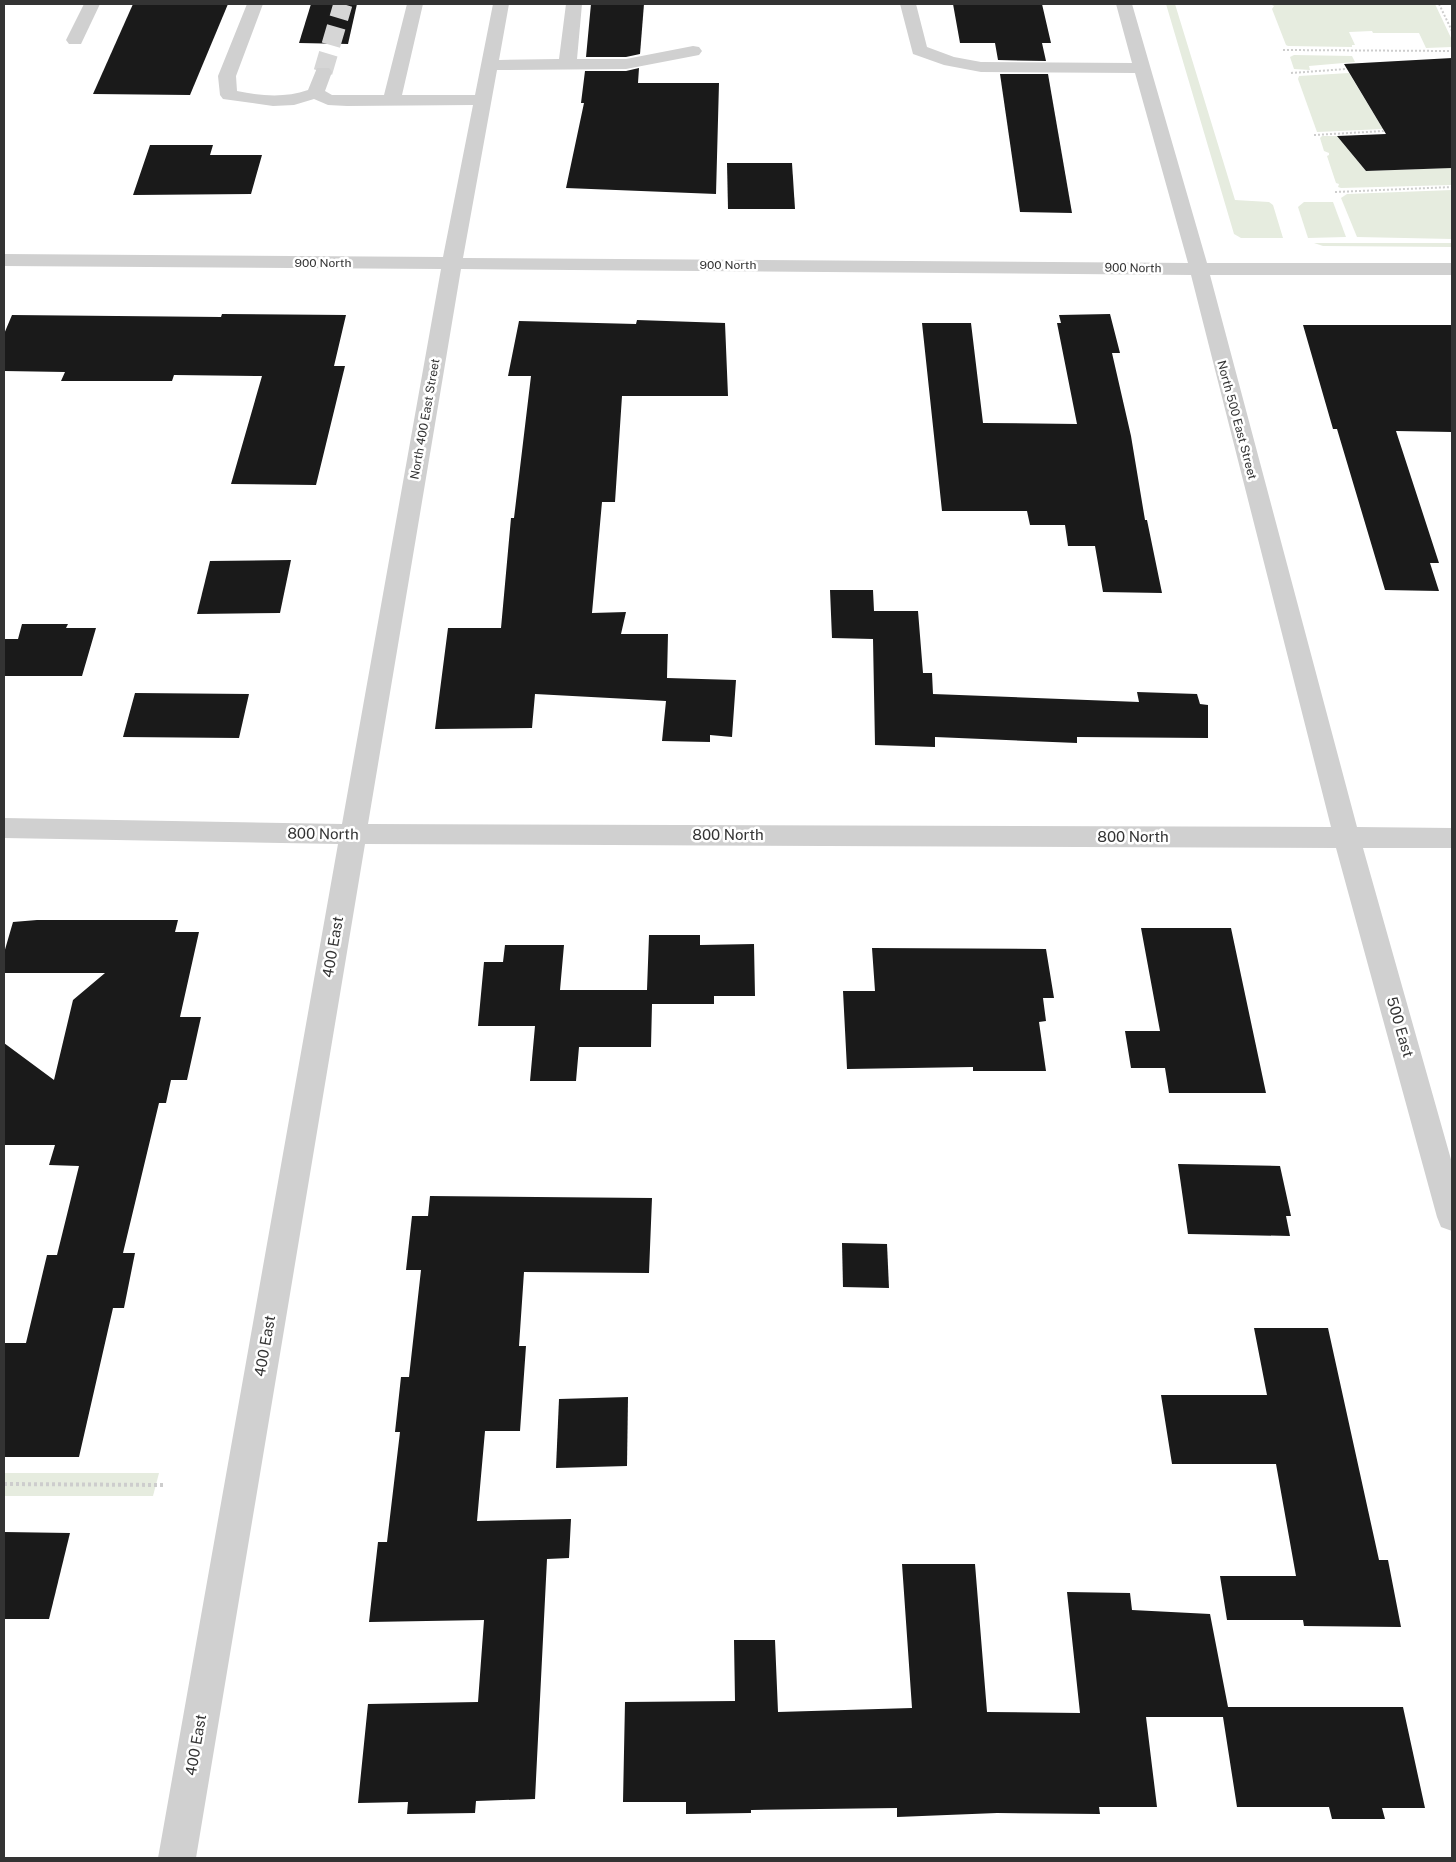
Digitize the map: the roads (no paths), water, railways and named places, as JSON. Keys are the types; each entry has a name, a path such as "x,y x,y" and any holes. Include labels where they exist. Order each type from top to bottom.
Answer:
{"street":[{"path":"74,40 92,4"},
{"path":"255,4 227,76 229,95 255,101 296,101 316,93 323,72"},
{"path":"392,101 415,4"},
{"name":"North 400 East Street","path":"353,834 452,263 501,4"},
{"path":"568,65 568,46 574,4"},
{"path":"908,4 919,50 950,61 981,67 1143,68"},
{"name":"North 500 East Street","path":"1124,4 1199,269 1347,838"},
{"path":"488,65 626,64 693,50"},
{"path":"316,93 328,100 482,100"},
{"name":"900 North","path":"4,260 1199,269 1452,269"},
{"name":"800 North","path":"4,828 353,834 1452,838"},
{"name":"400 East","path":"177,1858 353,834"},
{"name":"500 East","path":"1347,838 1452,1217"}],"tunnel":[{"path":"323,72 343,4"}]}
